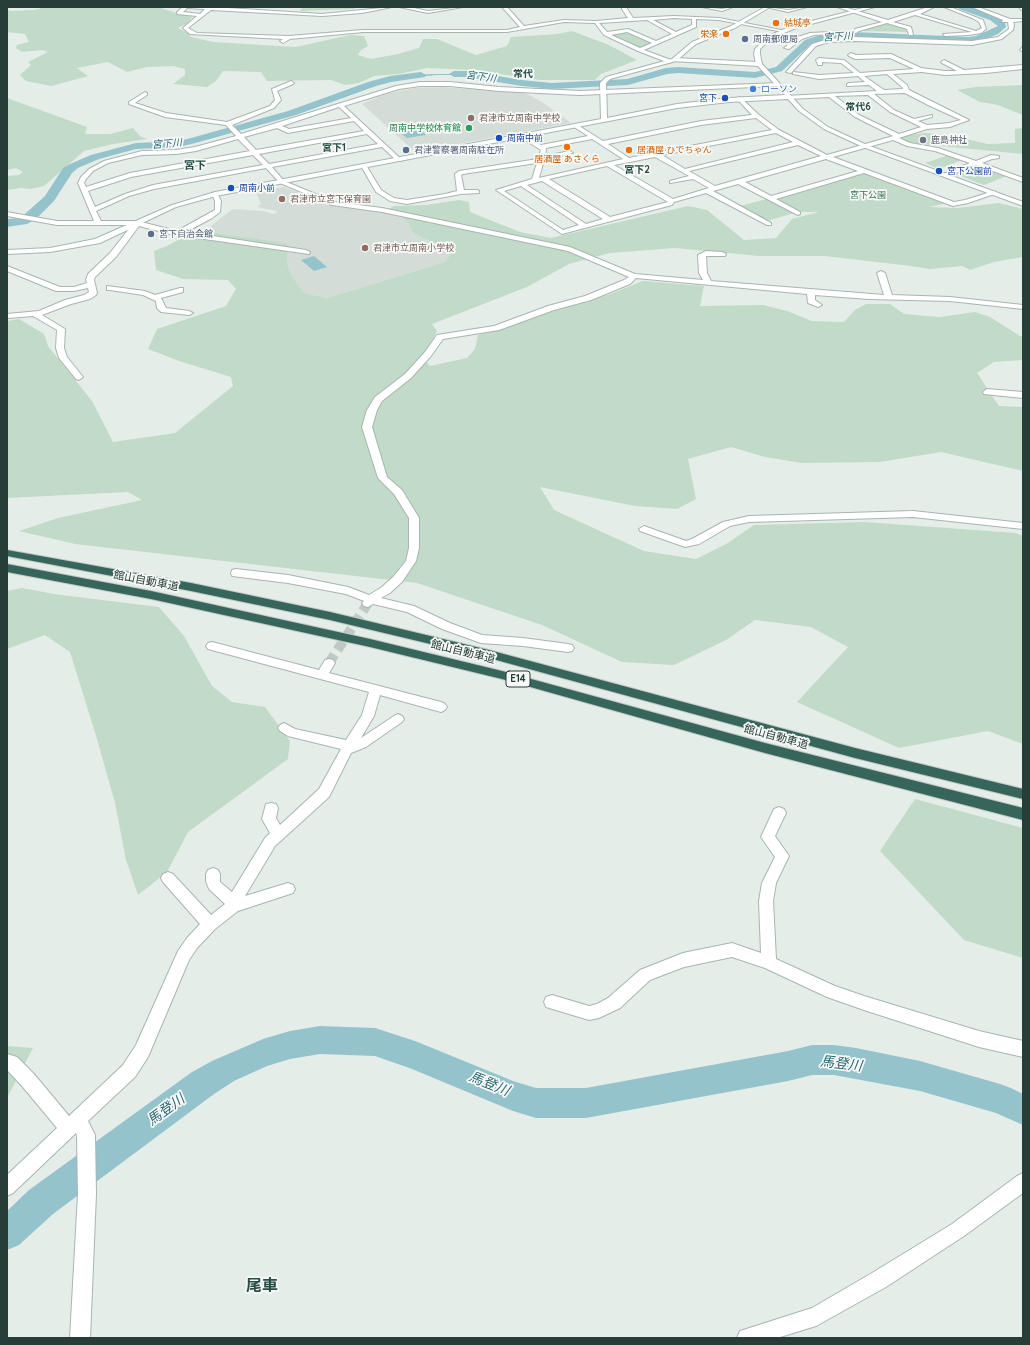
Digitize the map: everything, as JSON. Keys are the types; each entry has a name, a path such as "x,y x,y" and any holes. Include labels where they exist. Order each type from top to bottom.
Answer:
{"highway":[{"name":"館山自動車道","path":"7,553 191,587 390,630 660,699 855,753 1023,794"},
{"name":"館山自動車道","path":"7,568 151,595 370,643 502,675 780,752 1023,814"}],"street":[{"path":"201,15 179,12 187,7 322,15 360,12 390,7"},
{"path":"401,7 428,12 461,7"},
{"path":"504,7 524,29"},
{"path":"624,7 632,20"},
{"path":"704,7 722,10 731,7"},
{"path":"759,7 788,11 805,7"},
{"path":"839,7 909,28 911,34"},
{"path":"873,7 784,31 770,37 760,45 757,54 758,64 788,97 806,115 815,121 865,146 1023,204"},
{"path":"856,32 857,30 915,14 932,7"},
{"path":"946,7 982,21 990,21"},
{"path":"789,72 814,45 830,41 854,39 972,43 1004,36 1011,30 1012,25 1009,21 974,7"},
{"path":"210,8 185,28 192,33 197,34 289,38 363,31 486,33 524,29 564,21 596,22 648,19 660,16 719,19 784,31"},
{"path":"604,120 605,80 620,74 672,60 690,46 740,23 767,8"},
{"path":"915,14 979,32"},
{"path":"319,22 322,15"},
{"path":"640,50 694,26 694,17"},
{"path":"648,19 676,34"},
{"path":"996,21 1023,20"},
{"path":"940,35 960,35 979,32 984,29 982,21"},
{"path":"596,22 606,34 640,50 672,60 758,64"},
{"path":"314,35 316,28"},
{"path":"606,34 628,30 656,43"},
{"path":"385,38 394,35 404,37 410,31"},
{"path":"786,48 800,38 814,34 812,34 856,32 870,33"},
{"path":"814,34 830,41 855,46 863,58"},
{"path":"904,34 918,34"},
{"path":"283,41 289,38"},
{"path":"877,47 889,55 907,62 920,70"},
{"path":"851,55 863,58 889,55 894,51"},
{"path":"820,64 819,60 842,61 882,92"},
{"path":"907,62 920,64"},
{"path":"944,62 974,75"},
{"path":"998,64 1008,69"},
{"path":"795,73 819,77 860,75 877,76 889,73 920,70 945,73 1023,67"},
{"path":"889,73 905,86 906,91"},
{"path":"945,73 953,79"},
{"path":"827,76 833,81"},
{"path":"145,94 131,103 165,115 188,117 229,125 272,107 278,100 274,90 291,83"},
{"path":"849,85 871,83"},
{"path":"98,223 81,183 86,174 98,166 111,161 142,154 196,149 237,134 278,126 389,89 436,84 547,92 776,84"},
{"path":"839,86 850,94"},
{"path":"824,90 857,116 906,144 935,148 1023,180"},
{"path":"7,252 35,252 74,246 106,238 137,222 174,206 215,194 688,104 740,99 830,96 906,91 930,104 966,120 950,125 926,127 917,131 672,201 670,204 562,232 499,190 573,170 777,131"},
{"path":"869,93 892,111 926,127"},
{"path":"740,99 757,116 777,131 799,144 953,204 966,202 994,193"},
{"path":"340,105 399,160"},
{"path":"603,143 701,124 757,116"},
{"path":"915,122 917,119 930,116"},
{"path":"278,126 288,131 355,119"},
{"path":"229,125 282,182 334,204 382,210 570,249 634,276 811,292 851,298 950,299 1023,307"},
{"path":"576,126 627,159"},
{"path":"84,190 130,175 368,132"},
{"path":"522,136 544,149 535,181"},
{"path":"540,147 592,137"},
{"path":"683,170 799,144"},
{"path":"93,210 127,195 153,187 383,145"},
{"path":"461,192 459,172 541,160 570,153"},
{"path":"655,154 694,177 711,190 769,224"},
{"path":"946,175 990,157 997,157"},
{"path":"608,164 672,201"},
{"path":"364,166 378,191 388,198 398,201 416,202 461,192 477,192"},
{"path":"772,198 865,171"},
{"path":"672,182 694,177"},
{"path":"544,179 609,220"},
{"path":"739,182 798,213"},
{"path":"522,184 585,226"},
{"path":"179,233 210,217 218,211 218,201 215,194"},
{"path":"382,210 398,201"},
{"path":"10,215 58,224 137,222 179,233 306,252"},
{"path":"7,316 35,314 87,297 93,293 90,280 91,276 113,255 137,222"},
{"path":"709,283 703,272 702,255 706,253 722,254"},
{"path":"7,268 59,289 110,288 119,287 119,284"},
{"path":"881,273 889,298"},
{"path":"369,601 386,590 398,579 411,561 414,548 414,518 398,492 383,478 367,427 372,410 378,399 408,376 440,337 496,328 551,308 588,298 627,282 634,276"},
{"path":"110,288 146,293 155,297 160,302 161,308 164,310 189,313"},
{"path":"155,297 180,290"},
{"path":"811,292 811,301 818,305"},
{"path":"35,314 61,329 60,348 63,358 79,377"},
{"path":"987,392 1023,395"},
{"path":"644,529 685,544 695,542 727,524 749,519 913,514 1023,526"},
{"path":"236,573 288,579 348,591 369,601 410,609 446,626 481,639 522,642 568,648"},
{"path":"212,646 441,707"},
{"path":"322,675 329,663"},
{"path":"234,905 238,894 270,842 324,793 368,716 376,690"},
{"path":"284,728 292,733 352,748 361,744 398,719"},
{"path":"271,808 269,819 278,834"},
{"path":"769,963 766,901 769,882 782,856 768,836 779,813"},
{"path":"213,874 212,881 214,885 234,905"},
{"path":"168,878 210,924"},
{"path":"7,1187 129,1071 142,1051 154,1027 183,956 192,943 210,924 234,905 288,889"},
{"path":"552,1002 589,1013 599,1011 614,1003 645,975 683,960 732,950 769,963 832,992 864,1003 979,1039 1023,1049"},
{"path":"7,1062 11,1063 28,1080 42,1098 86,1135 87,1194 80,1338"},
{"path":"748,1338 816,1316 879,1280 958,1230 1023,1182"}],"shaded area":[{"name":"君津市立周南中学校","path":"441,87 525,93 542,102 571,123 415,152 362,104 385,94 415,88"},
{"name":"君津市立周南小学校","path":"284,187 326,204 400,215 409,224 413,233 452,252 445,262 327,298 304,293 291,275 287,263 286,243 204,231 233,209 263,211 272,214 276,213 277,211 257,207 261,204 256,192"}],"green space":[{"path":"46,7 162,7 163,9 192,17 188,23 178,28 188,33 191,37 213,42 296,47 350,35 364,36 368,46 361,50 358,55 371,59 419,48 423,39 437,39 476,55 507,46 511,37 557,34 572,31 609,45 637,60 601,74 595,80 540,80 473,70 427,68 399,74 374,76 359,83 345,85 331,80 267,81 261,72 223,71 216,81 207,87 173,84 185,75 185,69 173,66 147,67 127,72 108,62 77,68 88,76 51,86 26,81 20,75 31,65 28,62 48,52 42,50 22,52 16,48 17,45 29,42 25,34 7,32 7,9 10,11 34,10"},
{"path":"303,7 356,7 354,9 300,11"},
{"path":"887,22 907,28 909,32 860,30"},
{"path":"627,31 653,43 639,48 610,34"},
{"path":"1023,85 1023,115 998,105 980,102 957,90 975,87"},
{"path":"7,98 87,127 85,134 110,134 133,128 140,136 147,139 113,144 84,151 44,186 30,189 21,188 7,190 7,176 19,175 23,172 16,168 7,170"},
{"path":"1023,128 1023,154 910,143 902,139 902,136 925,133 943,134 988,144 1015,143 1015,129"},
{"path":"949,155 962,160 939,169 925,163"},
{"path":"977,165 1007,176 984,185 955,174"},
{"name":"宮下公園","path":"865,173 948,203 929,207 958,208 999,203 1023,209 1023,257 994,262 970,270 962,266 930,269 824,256 759,256 675,248 610,253 569,264 527,287 432,324 437,331 423,359 430,366 467,358 475,349 478,335 509,323 608,295 643,281 704,286 700,306 763,305 787,311 812,321 844,322 855,310 866,304 890,304 904,314 939,317 975,312 990,317 1020,336 1023,336 1023,360 994,362 977,373 999,406 1023,407 1023,471 941,452 880,462 802,463 765,457 731,447 688,459 696,499 677,509 635,506 540,487 554,510 644,551 696,559 728,543 754,525 865,522 1016,533 1023,536 1023,744 988,731 899,748 797,702 848,647 811,627 755,620 726,640 674,665 622,662 542,625 417,583 75,544 19,531 58,518 142,500 128,492 7,498 7,321 19,319 44,334 48,346 92,401 113,442 175,433 233,386 231,377 179,361 148,349 157,329 226,306 236,289 228,280 183,279 156,270 154,251 167,246 196,230 287,243 287,263 291,275 304,293 327,298 445,262 452,252 413,233 409,224 400,215 388,209 394,206 426,205 459,200 469,202 470,212 520,232 551,238 688,206 707,210 744,240 776,238 792,219 819,212 802,212 779,200 778,198"},
{"path":"767,199 794,213 767,221 740,206"},
{"path":"22,588 54,594 159,607 184,636 212,686 232,702 265,707 290,741 288,759 188,832 167,872 138,895 126,860 115,803 70,652 45,635 7,649 7,591"},
{"path":"915,799 1023,828 1023,958 964,940 880,851"},
{"path":"7,1046 33,1048 7,1098"}],"water":[{"path":"430,74 462,74 485,76 482,78 472,78 473,76 466,75 437,75 390,78"},
{"path":"416,127 426,135 407,138 397,130"},
{"path":"314,256 327,267 314,271 301,260"}],"waterway":[{"name":"宮下川","path":"454,74 467,74 522,83 552,86 628,82 666,71 678,70 755,75 779,69 808,42 820,38 853,35 969,40 978,39 995,32 1002,27 1002,25 993,18 962,7"},
{"name":"宮下川","path":"7,223 22,221 31,216 50,198 67,171 74,166 95,157 136,146 179,144 195,140 292,113 372,84 390,79 421,75"},
{"name":"馬登川","path":"7,1233 41,1202 203,1083 223,1071 263,1053 290,1045 320,1040 375,1042 415,1055 513,1096 536,1103 586,1103 788,1066 812,1060 834,1060 920,1076 1000,1099 1023,1110"}],"tunnel":[{"path":"329,663 368,603"}],"place":[{"name":"結城亭","path":"776,23"},
{"name":"栄楽","path":"726,34"},
{"name":"周南郵便局","path":"745,39"},
{"name":"ローソン","path":"753,89"},
{"name":"宮下","path":"725,98"},
{"name":"君津市立周南中学校","path":"471,118"},
{"name":"周南中学校体育館","path":"469,128"},
{"name":"周南中前","path":"499,138"},
{"name":"鹿島神社","path":"923,140"},
{"name":"居酒屋 あさくら","path":"567,147"},
{"name":"君津警察署周南駐在所","path":"406,150"},
{"name":"居酒屋 ひでちゃん","path":"629,150"},
{"name":"宮下公園前","path":"939,171"},
{"name":"周南小前","path":"231,188"},
{"name":"君津市立宮下保育園","path":"282,199"},
{"name":"宮下自治会館","path":"151,234"},
{"name":"君津市立周南小学校","path":"365,248"}],"district":[{"name":"常代","path":"523,74"},
{"name":"常代6","path":"858,107"},
{"name":"宮下1","path":"334,148"},
{"name":"宮下","path":"195,166"},
{"name":"宮下2","path":"637,170"},
{"name":"尾車","path":"262,1286"}]}
